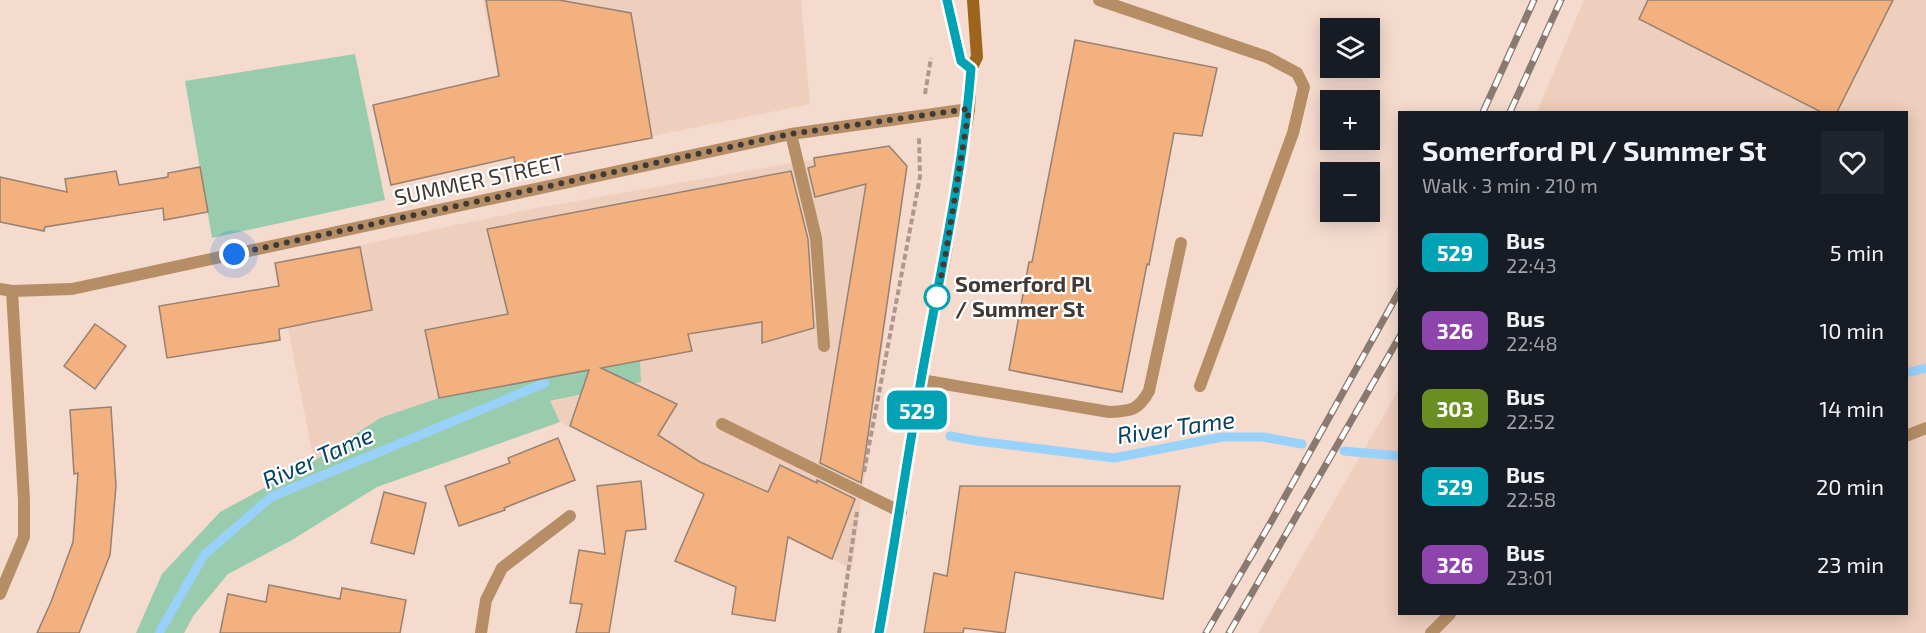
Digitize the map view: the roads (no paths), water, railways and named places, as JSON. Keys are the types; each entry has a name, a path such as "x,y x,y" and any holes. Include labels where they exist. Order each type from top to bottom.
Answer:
{"main road":[{"path":"947,0 961,61 971,69"},
{"path":"879,633 901,512 921,380 946,252 969,109 971,69 977,57 973,0"}],"street":[{"path":"1099,0 1267,57 1297,73 1304,87 1293,133 1200,386"},
{"name":"SUMMER STREET","path":"6,290 72,289 790,134 969,109"},
{"path":"790,134 816,238 824,346"},
{"path":"921,380 1109,412 1130,411 1142,404 1149,391 1181,243"},
{"path":"0,594 24,537 24,500 6,290"},
{"path":"722,424 901,512"},
{"path":"1908,435 1926,428"},
{"path":"481,633 486,600 502,568 570,516"},
{"path":"1431,633 1449,615"}],"waterway":[{"name":"River Tame","path":"1908,372 1926,368"},
{"name":"River Tame","path":"159,633 204,555 271,497 545,383"},
{"name":"River Tame","path":"950,436 1114,458 1222,437 1263,437 1302,444"},
{"name":"River Tame","path":"1344,451 1398,456"}],"railway":[{"path":"1483,111 1534,0"},
{"path":"1510,111 1561,0"},
{"path":"1206,633 1271,522 1398,294"},
{"path":"1229,633 1398,339"}],"place":[{"name":"Somerford Pl / Summer St","path":"937,297"}]}
